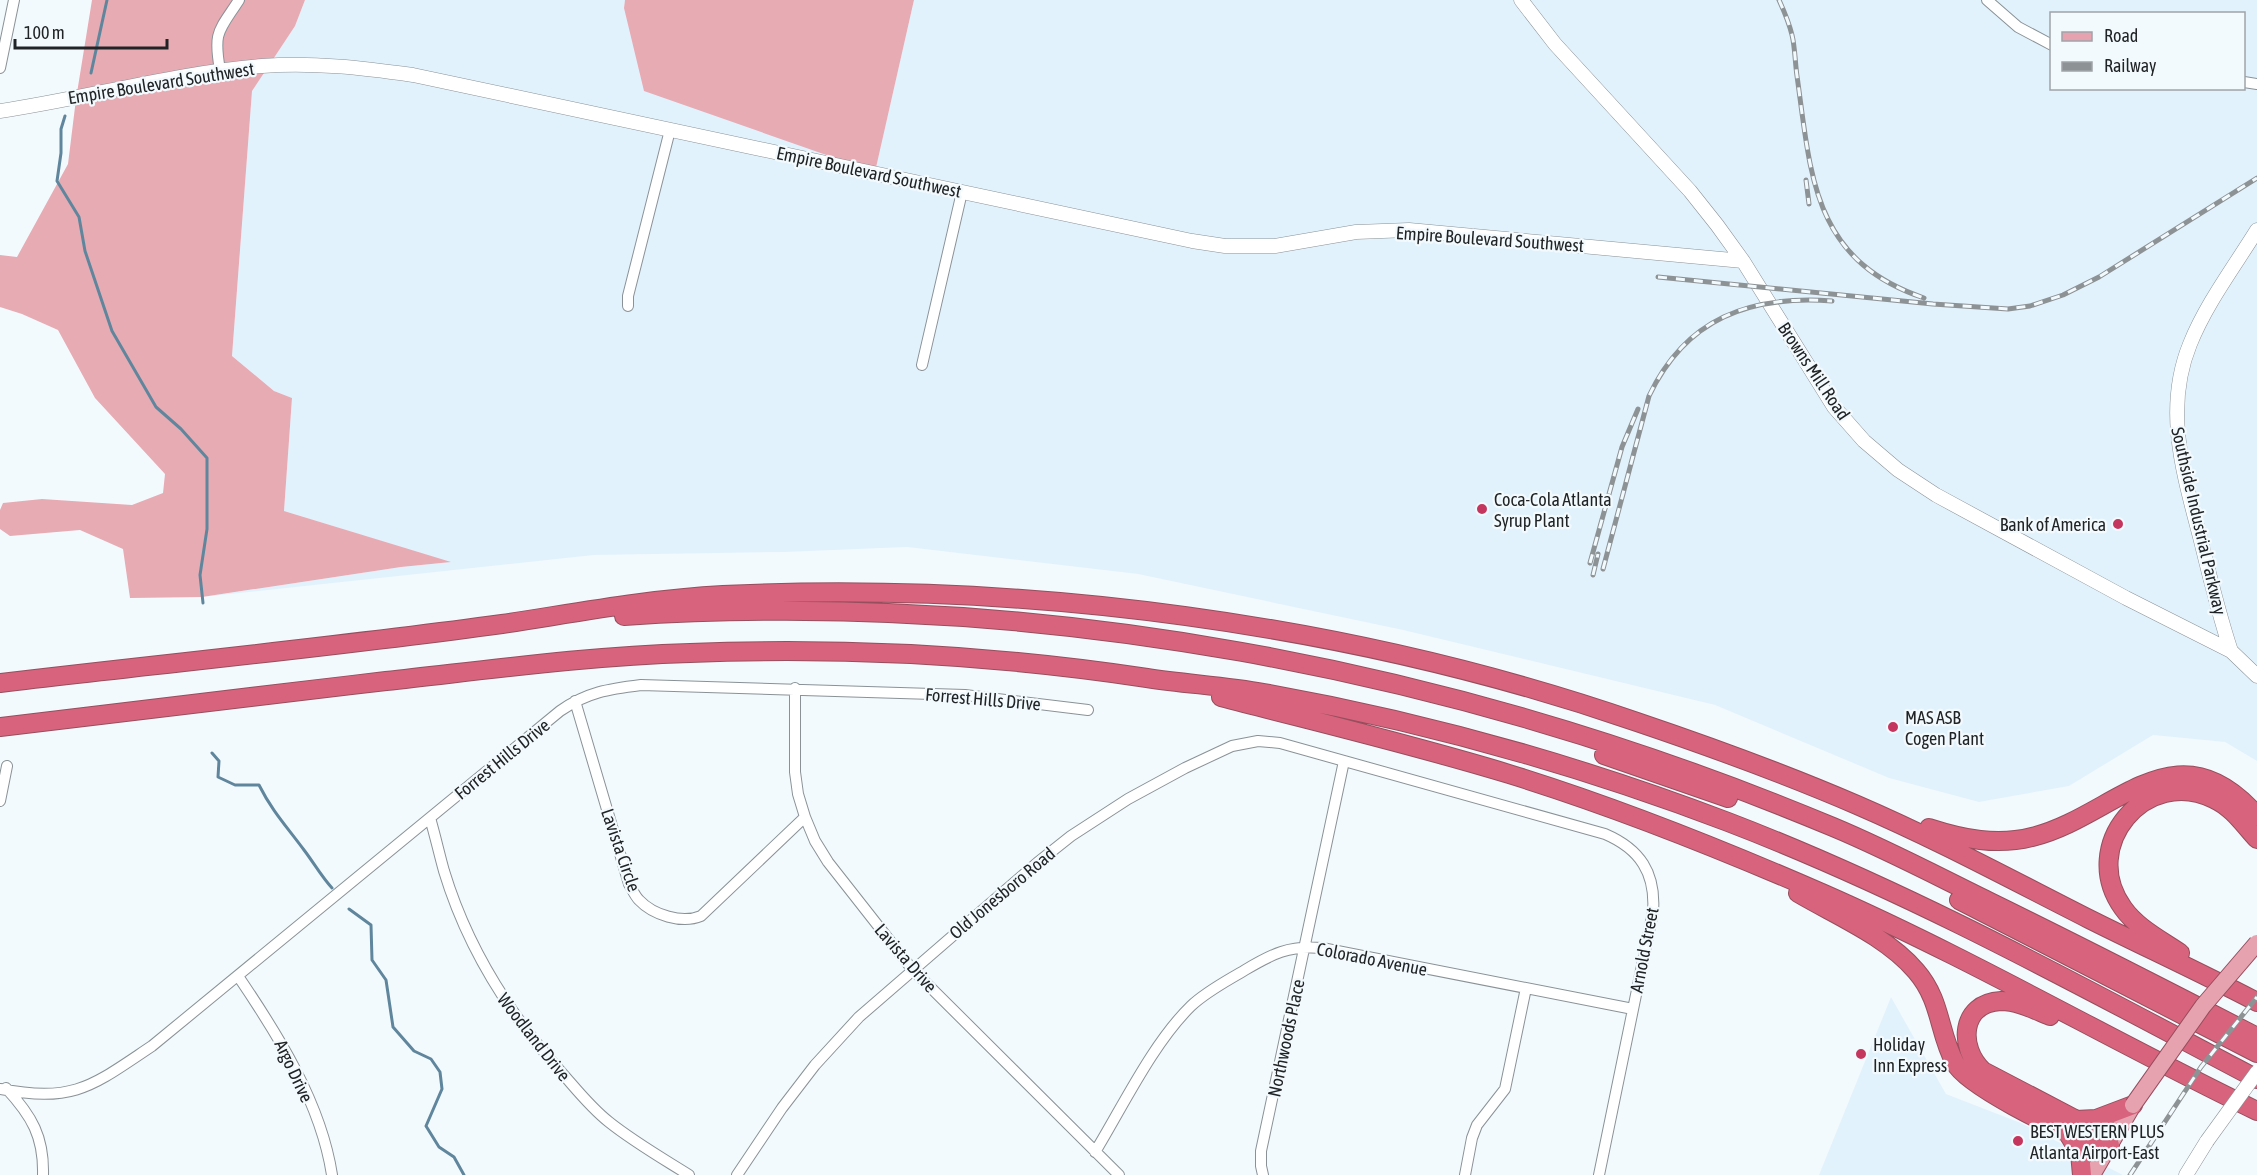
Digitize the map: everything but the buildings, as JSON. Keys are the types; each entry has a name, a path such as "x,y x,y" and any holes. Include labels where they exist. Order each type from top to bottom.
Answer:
{"highway":[{"path":"0,683 501,624 664,599 774,594 884,593 1066,603 1177,615 1287,632 1453,667 1634,720 1745,760 1859,806 2257,1002"},
{"path":"501,624 661,614 844,611 1014,621 1209,646 1437,694 1550,725 1635,752 1709,777 1838,829 2034,923 2257,1037"},
{"path":"0,727 523,665 685,653 819,651 1021,661 1258,692 1363,712 1491,744 1618,782 1731,823 1918,905 2035,963 2257,1079"},
{"path":"1151,678 1458,759 1669,830 1878,918 2257,1113"},
{"path":"1437,694 1460,711 1664,775 1831,839 1912,876 2257,1053"},
{"path":"1859,806 1964,839 2008,841 2032,838 2055,830 2155,779 2189,776 2206,778 2232,791 2257,816"},
{"path":"2237,991 2152,934 2124,909 2110,881 2109,851 2116,831 2129,814 2155,796 2171,792 2187,791 2214,798 2236,815 2257,839"},
{"path":"1734,856 1880,941 1901,956 1917,972 1935,1002 1951,1053 1960,1071 1984,1089 2072,1126 2092,1128 2110,1145"},
{"path":"2082,1175 2080,1153 2072,1126 1983,1071 1975,1063 1966,1046 1967,1026 1972,1016 1984,1006 1992,1002 2012,1002 2136,1049"},
{"path":"2072,1126 2133,1105"}],"main road":[{"path":"2092,1175 2133,1105 2216,988 2257,943"}],"street":[{"path":"220,70 216,38 220,27 239,0"},
{"name":"Browns Mill Road","path":"1521,0 1555,44 1690,191 1743,261 1834,407 1864,441 1898,470 1936,495 2126,598 2231,651 2257,676"},
{"path":"1986,0 2018,27 2050,44"},
{"path":"0,4 13,3 0,68"},
{"name":"Empire Boulevard Southwest","path":"0,111 220,70 317,65 365,68 413,75 1192,241 1225,246 1275,246 1356,232 1409,230 1743,261"},
{"path":"628,306 628,296 670,130"},
{"path":"922,365 962,192"},
{"name":"Southside Industrial Parkway","path":"2231,651 2184,470 2175,409 2182,369 2199,323 2257,230"},
{"name":"Forrest Hills Drive","path":"4,1089 57,1094 76,1090 96,1083 152,1046 575,701 603,690 641,685 795,688 964,695 1088,710"},
{"name":"Lavista Drive","path":"795,688 795,772 805,817 815,841 828,862 912,969 1119,1175"},
{"name":"Lavista Circle","path":"575,701 629,884 638,900 652,910 684,920 701,916 805,817"},
{"name":"Old Jonesboro Road","path":"737,1175 814,1065 859,1017 912,969 1071,837 1128,799 1232,746 1258,741 1280,743 1344,761"},
{"name":"Northwoods Place","path":"1263,1175 1260,1166 1261,1151 1344,761"},
{"name":"Arnold Street","path":"1344,761 1605,834 1631,849 1647,870 1654,899 1599,1175"},
{"path":"0,801 7,766"},
{"name":"Woodland Drive","path":"430,818 444,871 467,932 497,989 533,1042 587,1102 608,1121 689,1175"},
{"name":"Colorado Avenue","path":"1095,1152 1146,1066 1191,1006 1210,991 1268,956 1286,949 1305,946 1322,948 1633,1009"},
{"name":"Argo Drive","path":"238,976 269,1022 301,1082 322,1135 332,1175"},
{"path":"1465,1175 1472,1138 1477,1125 1505,1089 1526,988"},
{"path":"2186,1175 2207,1141 2257,1072"},
{"path":"0,1081 4,1089 24,1107 39,1137 44,1156 43,1175"}],"shaded area":[{"path":"92,0 305,0 295,26 252,91 232,356 274,391 292,398 284,511 451,562 401,567 202,597 130,598 123,549 80,530 10,536 0,529 0,510 3,503 42,499 132,505 163,493 165,474 95,398 58,330 0,307 0,255 17,257 68,164"},
{"path":"305,0 625,0 624,8 875,171 914,0 2257,0 2257,761 2225,742 2153,735 2069,786 1979,802 1889,778 1715,705 1403,630 1138,574 907,547 785,552 594,555 202,597 449,562 284,511 292,398 274,391 232,356 252,90 295,26"},
{"path":"625,0 914,0 875,172 644,91 624,8"},
{"path":"1891,997 1946,1094 2021,1123 2123,1175 1819,1175"}],"waterway":[{"path":"91,73 107,0"},
{"path":"65,116 61,129 61,153 57,181 79,217 85,251 112,331 156,407 181,429 207,458 207,529 200,575 203,603"},
{"path":"212,753 219,761 218,777 235,785 259,785 274,811 332,888"},
{"path":"349,909 371,925 372,960 386,980 393,1027 414,1051 431,1059 440,1072 442,1089 426,1126 439,1147 454,1157 464,1175"}],"railway":[{"path":"1779,0 1793,40 1807,147 1814,180 1824,210 1838,237 1859,261 1887,282 1924,298"},
{"path":"1658,277 1933,304 2008,309 2030,306 2063,295 2099,277 2257,178"},
{"path":"1806,180 1809,204"},
{"path":"1603,569 1649,396 1664,369 1682,347 1702,330 1724,317 1748,308 1774,302 1832,301"},
{"path":"1590,563 1622,447 1638,409"},
{"path":"1593,575 1598,554"},
{"path":"2130,1175 2201,1067 2257,997"}],"place":[{"name":"Coca-Cola Atlanta Syrup Plant","path":"1482,509"},
{"name":"Bank of America","path":"2118,524"},
{"name":"MAS ASB Cogen Plant","path":"1893,727"},
{"name":"Holiday Inn Express","path":"1861,1054"},
{"name":"BEST WESTERN PLUS Atlanta Airport-East","path":"2018,1141"}]}
